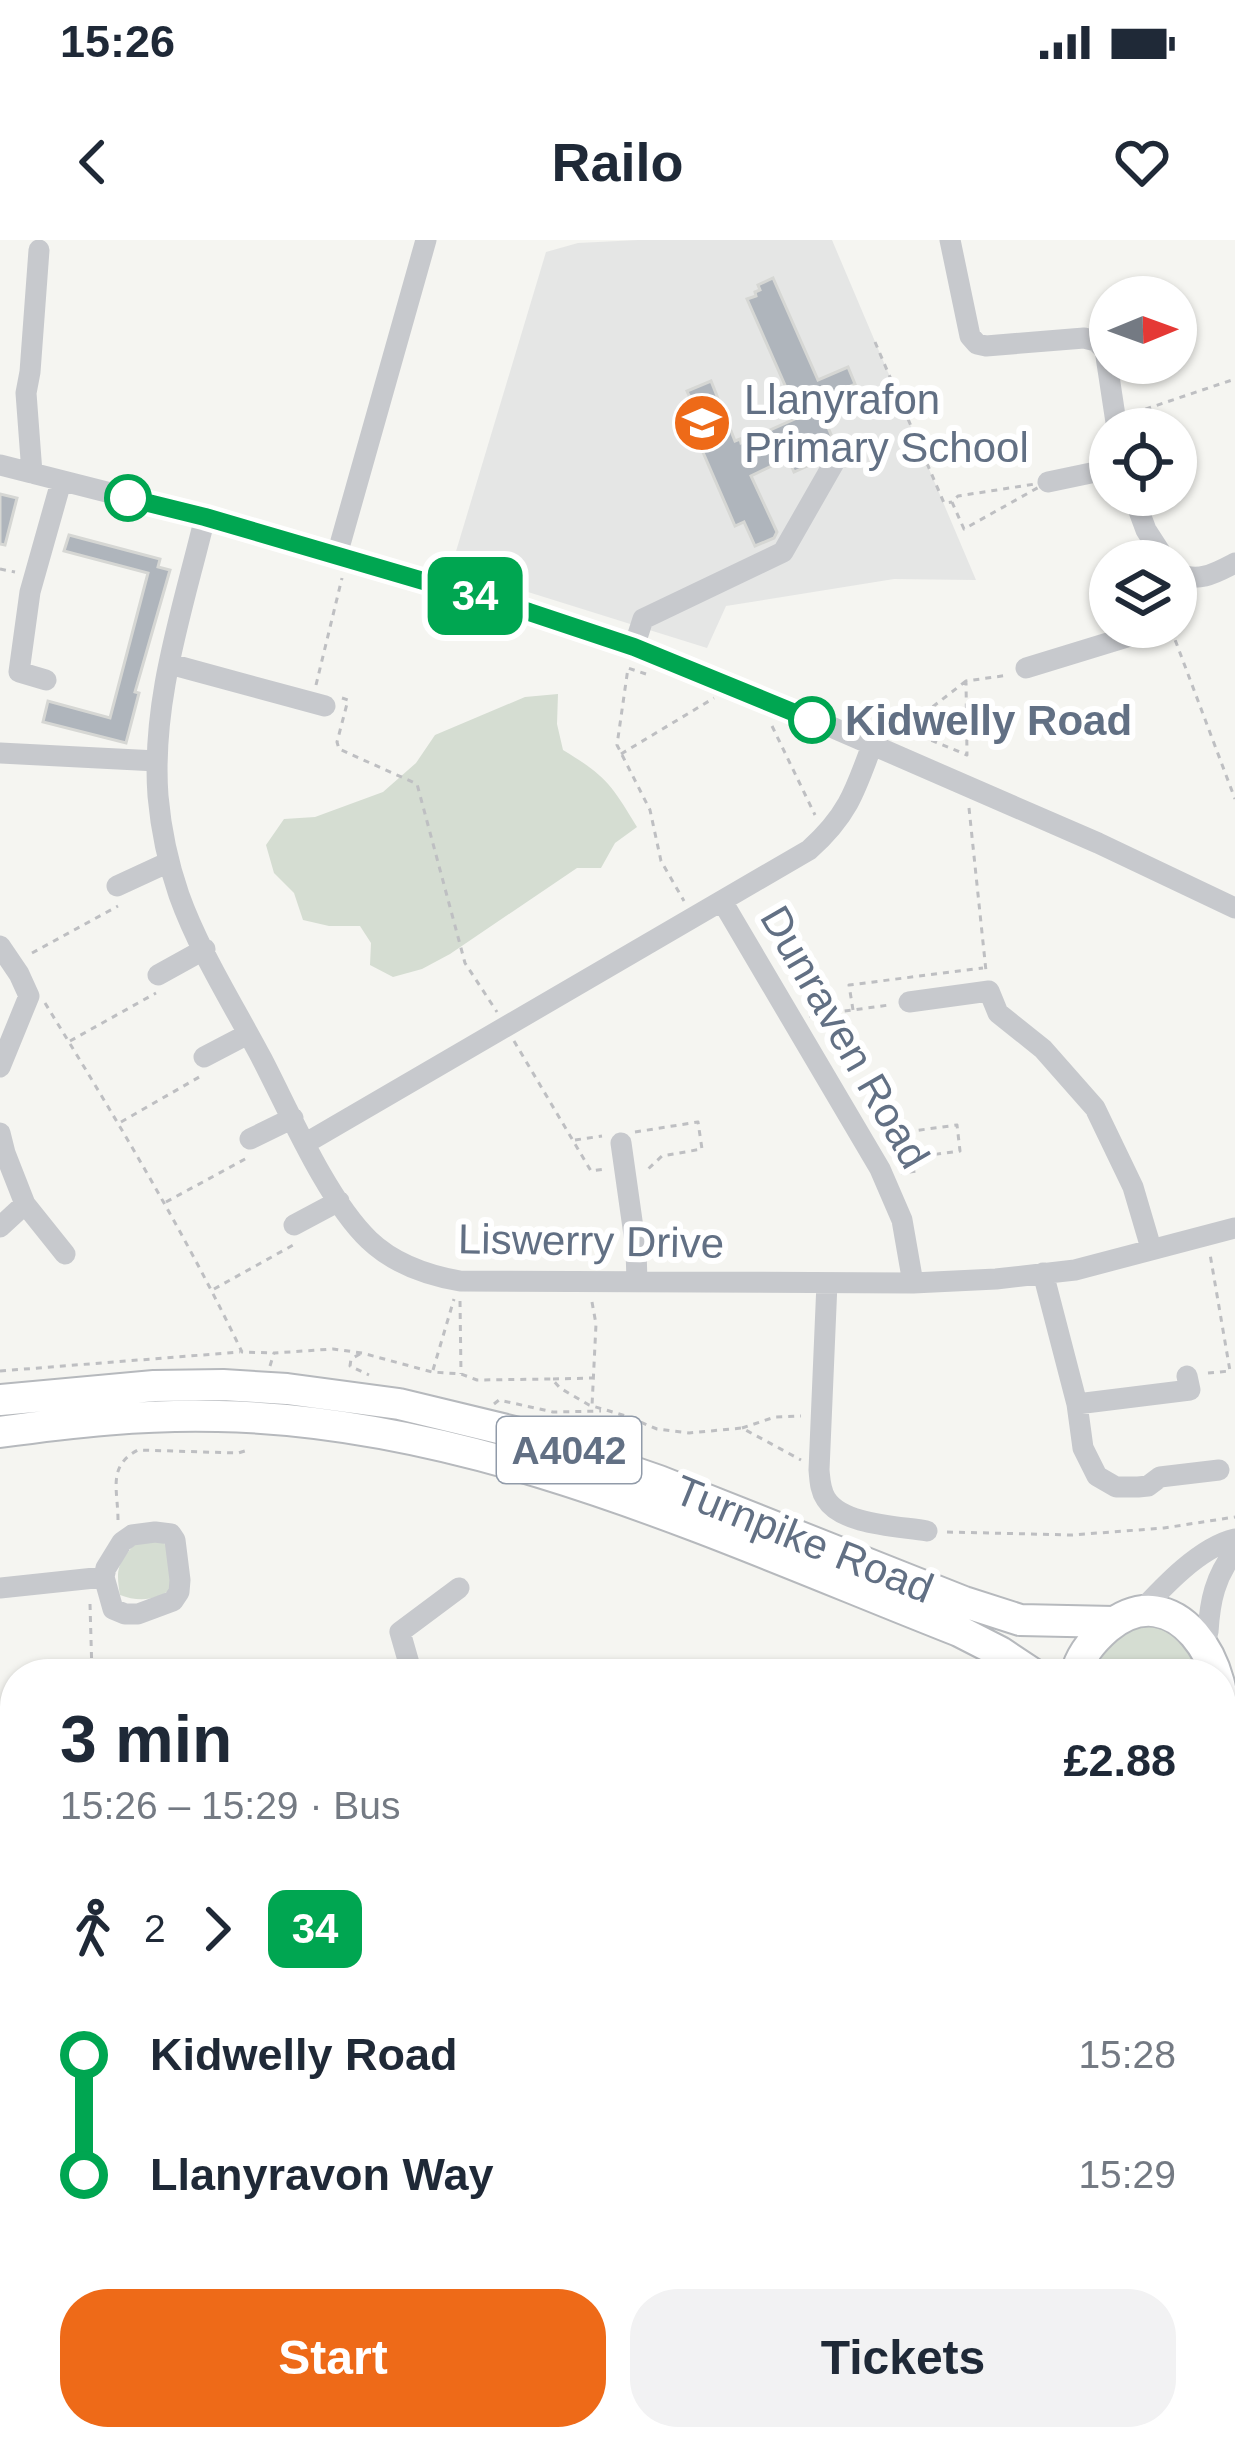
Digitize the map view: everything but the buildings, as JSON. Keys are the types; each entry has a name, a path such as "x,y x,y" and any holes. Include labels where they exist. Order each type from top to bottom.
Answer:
{"highway":[{"name":"Turnpike Road","path":"0,1400 154,1386 224,1385 399,1404 523,1434 659,1480 1020,1620 1127,1618 1158,1612 1176,1615 1208,1632"},
{"name":"Turnpike Road","path":"0,1432 151,1416 222,1416 338,1426 457,1449 712,1534 958,1631 1010,1659"},
{"path":"1082,1659 1092,1641 1127,1618"},
{"path":"1208,1632 1229,1659"}],"street":[{"path":"342,556 426,240"},
{"path":"950,240 970,336 976,344 1096,340 1105,350 1114,408"},
{"path":"32,473 26,393 39,250"},
{"path":"631,658 643,620 783,552 843,448"},
{"path":"0,465 342,556 631,658 872,745 1235,908"},
{"path":"1048,482 1089,473"},
{"path":"46,680 19,673 30,592 61,482"},
{"name":"Liswerry Drive","path":"205,517 162,698 158,799 169,862 205,949 306,1143 339,1201 382,1251 423,1272 460,1281 913,1283 1075,1270 1235,1228"},
{"path":"1197,578 1235,563"},
{"path":"1026,668 1091,648"},
{"path":"170,664 324,698"},
{"path":"306,1143 809,850 844,812 872,745"},
{"path":"0,754 157,760"},
{"path":"117,886 169,862"},
{"name":"Dunraven Road","path":"722,902 883,1175 902,1220 913,1283"},
{"path":"0,946 35,996 0,1067"},
{"path":"158,975 205,949"},
{"path":"909,1002 989,991 998,1013 1053,1058 1095,1108 1133,1187 1151,1248"},
{"path":"204,1057 248,1034"},
{"path":"250,1139 293,1118"},
{"path":"0,1133 25,1204 65,1255"},
{"path":"624,1163 637,1282"},
{"path":"294,1225 339,1201"},
{"path":"0,1227 25,1204"},
{"path":"1043,1273 1077,1405 1083,1448 1096,1476 1115,1487 1148,1486 1160,1477 1219,1470"},
{"path":"827,1283 821,1489 839,1513 927,1531"},
{"path":"1077,1405 1190,1390 1187,1376"},
{"path":"1127,1618 1198,1559 1235,1539"},
{"path":"1208,1632 1211,1597 1222,1568 1235,1551"},
{"path":"0,1588 96,1577"},
{"path":"408,1659 400,1632 459,1588"}],"path":[{"path":"875,342 944,503 958,496 1048,482"},
{"path":"1158,408 1235,379"},
{"path":"952,502 964,529 1048,482"},
{"path":"342,556 324,698 347,700 339,749 417,784 465,963 591,1171 624,1163 638,1177 662,1156 702,1149 698,1122 574,1141"},
{"path":"1179,648 1235,799"},
{"path":"631,658 650,676"},
{"path":"631,658 617,745 650,810 662,861 693,918"},
{"path":"966,681 967,755 904,729 966,681 1021,673 1026,668"},
{"path":"621,754 716,697"},
{"path":"769,719 825,836"},
{"path":"1227,772 1235,768"},
{"path":"853,1010 849,985 986,968 967,786"},
{"path":"20,960 126,902 117,886"},
{"path":"70,1042 166,987 158,975"},
{"path":"35,996 70,1042 119,1123 242,1352"},
{"path":"791,1018 909,1002"},
{"path":"119,1123 211,1071 204,1057"},
{"path":"863,1138 957,1125 960,1151 923,1156 917,1171 883,1175"},
{"path":"164,1204 256,1153 250,1139"},
{"path":"212,1290 302,1240 294,1225"},
{"path":"1187,1376 1230,1371 1207,1234"},
{"path":"432,1372 460,1281"},
{"path":"460,1281 461,1374"},
{"path":"590,1282 596,1324 592,1406"},
{"path":"0,1371 333,1349 477,1380 594,1378"},
{"path":"270,1368 274,1353"},
{"path":"552,1379 592,1406 672,1432 742,1428 775,1417 821,1415"},
{"path":"742,1428 818,1470"},
{"path":"118,1529 117,1471 122,1459 138,1450 248,1450"},
{"path":"927,1531 1072,1535 1235,1517"},
{"path":"93,1659 96,1577"}],"shaded area":[{"name":"Llanyrafon Primary School","path":"832,240 976,580 894,579 726,606 707,648 451,568 546,252 578,243"},
{"path":"558,694 557,724 563,750 606,782 637,827 615,843 601,868 577,868 450,954 393,977 370,965 371,943 360,926 303,920 294,893 274,873 266,845 284,819 315,817 383,792 416,763 435,735 525,697"},
{"path":"159,1540 166,1545 173,1587 148,1599 120,1595 118,1571 126,1555 137,1541"},
{"path":"1168,1625 1204,1659 1102,1659 1116,1641 1132,1631"}],"bus line":[{"name":"34","path":"128,498 529,612 634,647 812,720"}],"place":[{"name":"Llanyrafon Primary School","path":"702,423"},
{"name":"Kidwelly Road","path":"812,720"}]}
